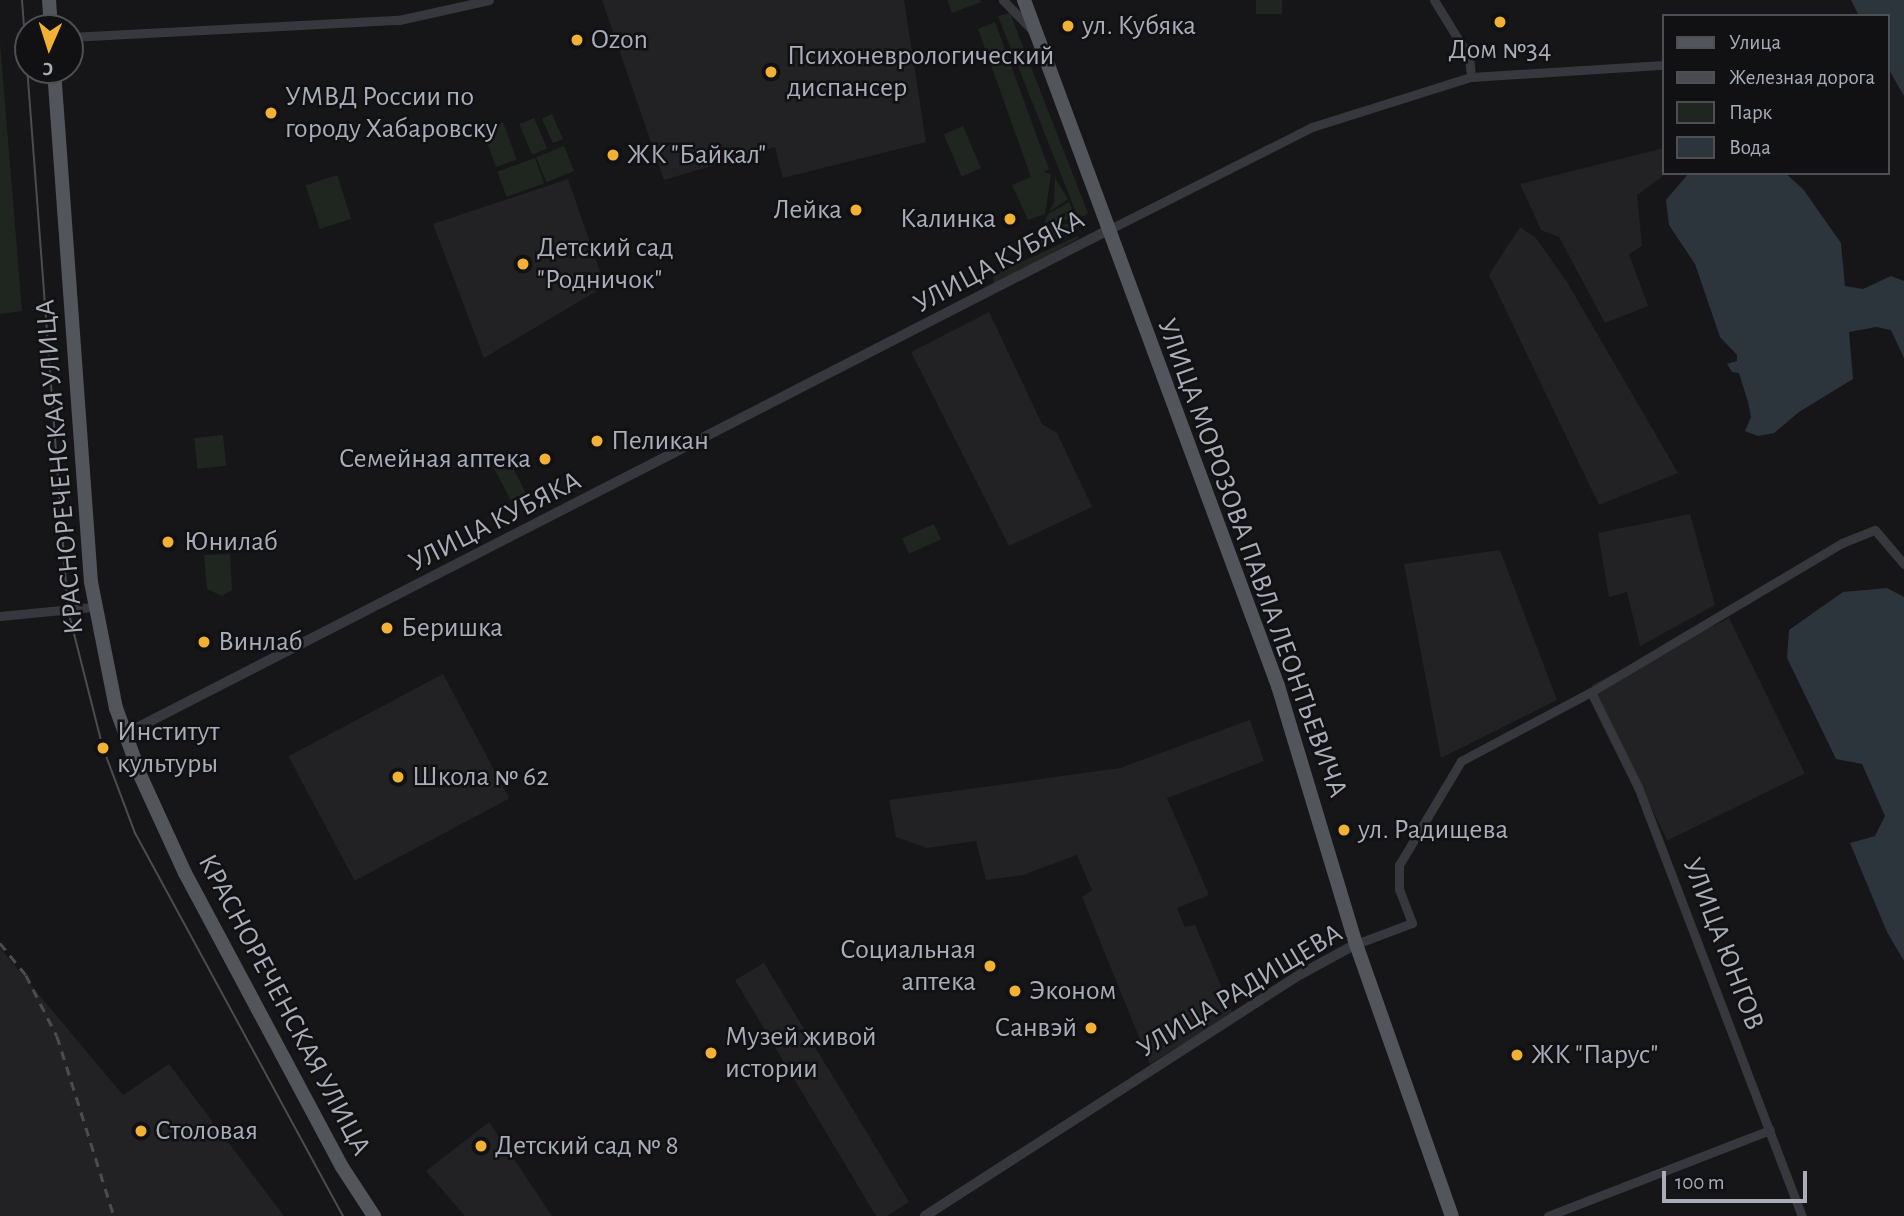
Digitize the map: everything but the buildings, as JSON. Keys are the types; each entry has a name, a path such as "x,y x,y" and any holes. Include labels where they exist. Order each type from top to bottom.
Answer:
{"main road":[{"name":"УЛИЦА МОРОЗОВА ПАВЛА ЛЕОНТЬЕВИЧА","path":"1024,0 1278,686 1356,944 1452,1216"},
{"name":"КРАСНОРЕЧЕНСКАЯ УЛИЦА","path":"55,84 93,607 125,734 185,873 342,1167 374,1216"}],"street":[{"path":"84,36 399,20 489,0"},
{"path":"1434,0 1469,57 1471,77"},
{"path":"1004,3 1037,34"},
{"path":"1108,230 1312,127 1471,77 1662,65"},
{"name":"УЛИЦА КУБЯКА","path":"125,734 1108,230"},
{"path":"1591,692 1812,558 1875,530 1904,564"},
{"path":"0,616 93,607"},
{"name":"УЛИЦА РАДИЩЕВА","path":"925,1216 1301,974 1356,944 1412,923 1399,889 1399,865 1457,764 1591,692"},
{"name":"УЛИЦА ЮНГОВ","path":"1591,692 1638,786 1802,1216"},
{"path":"1548,1216 1770,1130"}],"shaded area":[{"name":"Психоневрологический диспансер","path":"602,0 904,0 926,142 783,178 775,147 664,180"},
{"path":"1662,148 1662,175 1664,175 1637,195 1642,246 1629,254 1648,306 1605,323 1559,237 1541,230 1520,184"},
{"name":"Детский сад \"Родничок\"","path":"568,179 605,286 484,358 433,224"},
{"path":"1520,227 1536,238 1567,282 1678,473 1599,505 1489,275"},
{"path":"989,312 1042,424 1057,433 1092,507 1009,546 911,352"},
{"path":"1690,514 1715,605 1640,646 1627,592 1609,597 1598,533"},
{"path":"1500,550 1557,700 1441,758 1404,564"},
{"path":"1729,618 1805,773 1667,841 1591,685"},
{"name":"Школа № 62","path":"443,674 509,798 355,881 288,756"},
{"path":"1250,720 1264,761 1167,798 1209,895 1177,908 1185,927 1195,925 1233,1014 1150,1064 1082,897 1092,890 1077,855 1023,875 986,880 976,841 927,848 896,837 889,800 1120,768"},
{"path":"0,948 123,1095 169,1064 284,1216 0,1216"},
{"path":"764,963 909,1202 887,1216 876,1216 735,980"},
{"name":"Детский сад № 8","path":"489,1122 552,1216 465,1216 426,1171"}],"green space":[{"path":"947,0 980,0 981,2 952,13"},
{"path":"1256,0 1282,0 1282,14 1256,14"},
{"path":"1010,13 1088,213 1084,216 1077,215 998,16"},
{"path":"995,22 1049,169 1044,172 1051,174 1045,214 1028,220 1012,185 1031,177 978,29"},
{"path":"0,42 22,311 0,314"},
{"path":"552,114 563,139 553,143 542,118"},
{"path":"534,118 547,148 532,155 519,124"},
{"path":"503,122 517,160 496,167 482,130"},
{"path":"963,126 981,168 962,177 944,134"},
{"path":"564,146 574,171 546,182 536,157"},
{"path":"535,158 544,183 507,197 497,172"},
{"path":"337,175 351,219 320,229 306,185"},
{"path":"1055,178 1068,199 1049,212 1054,202"},
{"path":"1069,202 1076,218 1044,223 1048,214"},
{"path":"1077,222 1077,228 1038,248 1044,228"},
{"path":"1078,236 1079,238 994,285 993,275"},
{"path":"223,435 226,466 197,469 194,438"},
{"path":"508,458 526,493 511,500 493,466"},
{"path":"934,524 941,540 909,554 902,538"},
{"path":"230,554 232,590 222,596 207,589 204,555"}],"water":[{"path":"1851,0 1904,0 1904,96 1890,72 1890,14 1858,14"},
{"path":"1687,175 1787,175 1803,189 1841,243 1845,286 1863,289 1891,276 1904,281 1904,358 1891,330 1876,327 1849,332 1853,379 1799,412 1774,433 1758,436 1745,431 1751,417 1748,402 1739,373 1732,372 1727,364 1737,361 1737,355 1720,337 1695,264 1669,225 1666,200"},
{"path":"1887,588 1904,597 1904,961 1887,932 1850,843 1875,836 1885,816 1862,764 1836,759 1787,658 1789,630 1843,592"}],"tram line":[{"path":"22,0 68,610 103,748 135,833 343,1216"}],"railway":[{"path":"0,943 26,975 57,1036 114,1216"}],"place":[{"name":"Дом №34","path":"1500,22"},
{"name":"ул. Кубяка","path":"1068,26"},
{"name":"Ozon","path":"577,40"},
{"name":"Психоневрологический диспансер","path":"771,72"},
{"name":"УМВД России по городу Хабаровску","path":"271,113"},
{"name":"ЖК \"Байкал\"","path":"613,155"},
{"name":"Лейка","path":"856,210"},
{"name":"Калинка","path":"1010,219"},
{"name":"Детский сад \"Родничок\"","path":"523,264"},
{"name":"Пеликан","path":"597,441"},
{"name":"Семейная аптека","path":"545,459"},
{"name":"Юнилаб","path":"168,542"},
{"name":"Беришка","path":"387,628"},
{"name":"Винлаб","path":"204,642"},
{"name":"Институт культуры","path":"103,748"},
{"name":"Школа № 62","path":"398,777"},
{"name":"ул. Радищева","path":"1344,830"},
{"name":"Социальная аптека","path":"990,966"},
{"name":"Эконом","path":"1015,991"},
{"name":"Санвэй","path":"1091,1028"},
{"name":"Музей живой истории","path":"711,1053"},
{"name":"ЖК \"Парус\"","path":"1517,1055"},
{"name":"Столовая","path":"141,1131"},
{"name":"Детский сад № 8","path":"481,1146"}]}
